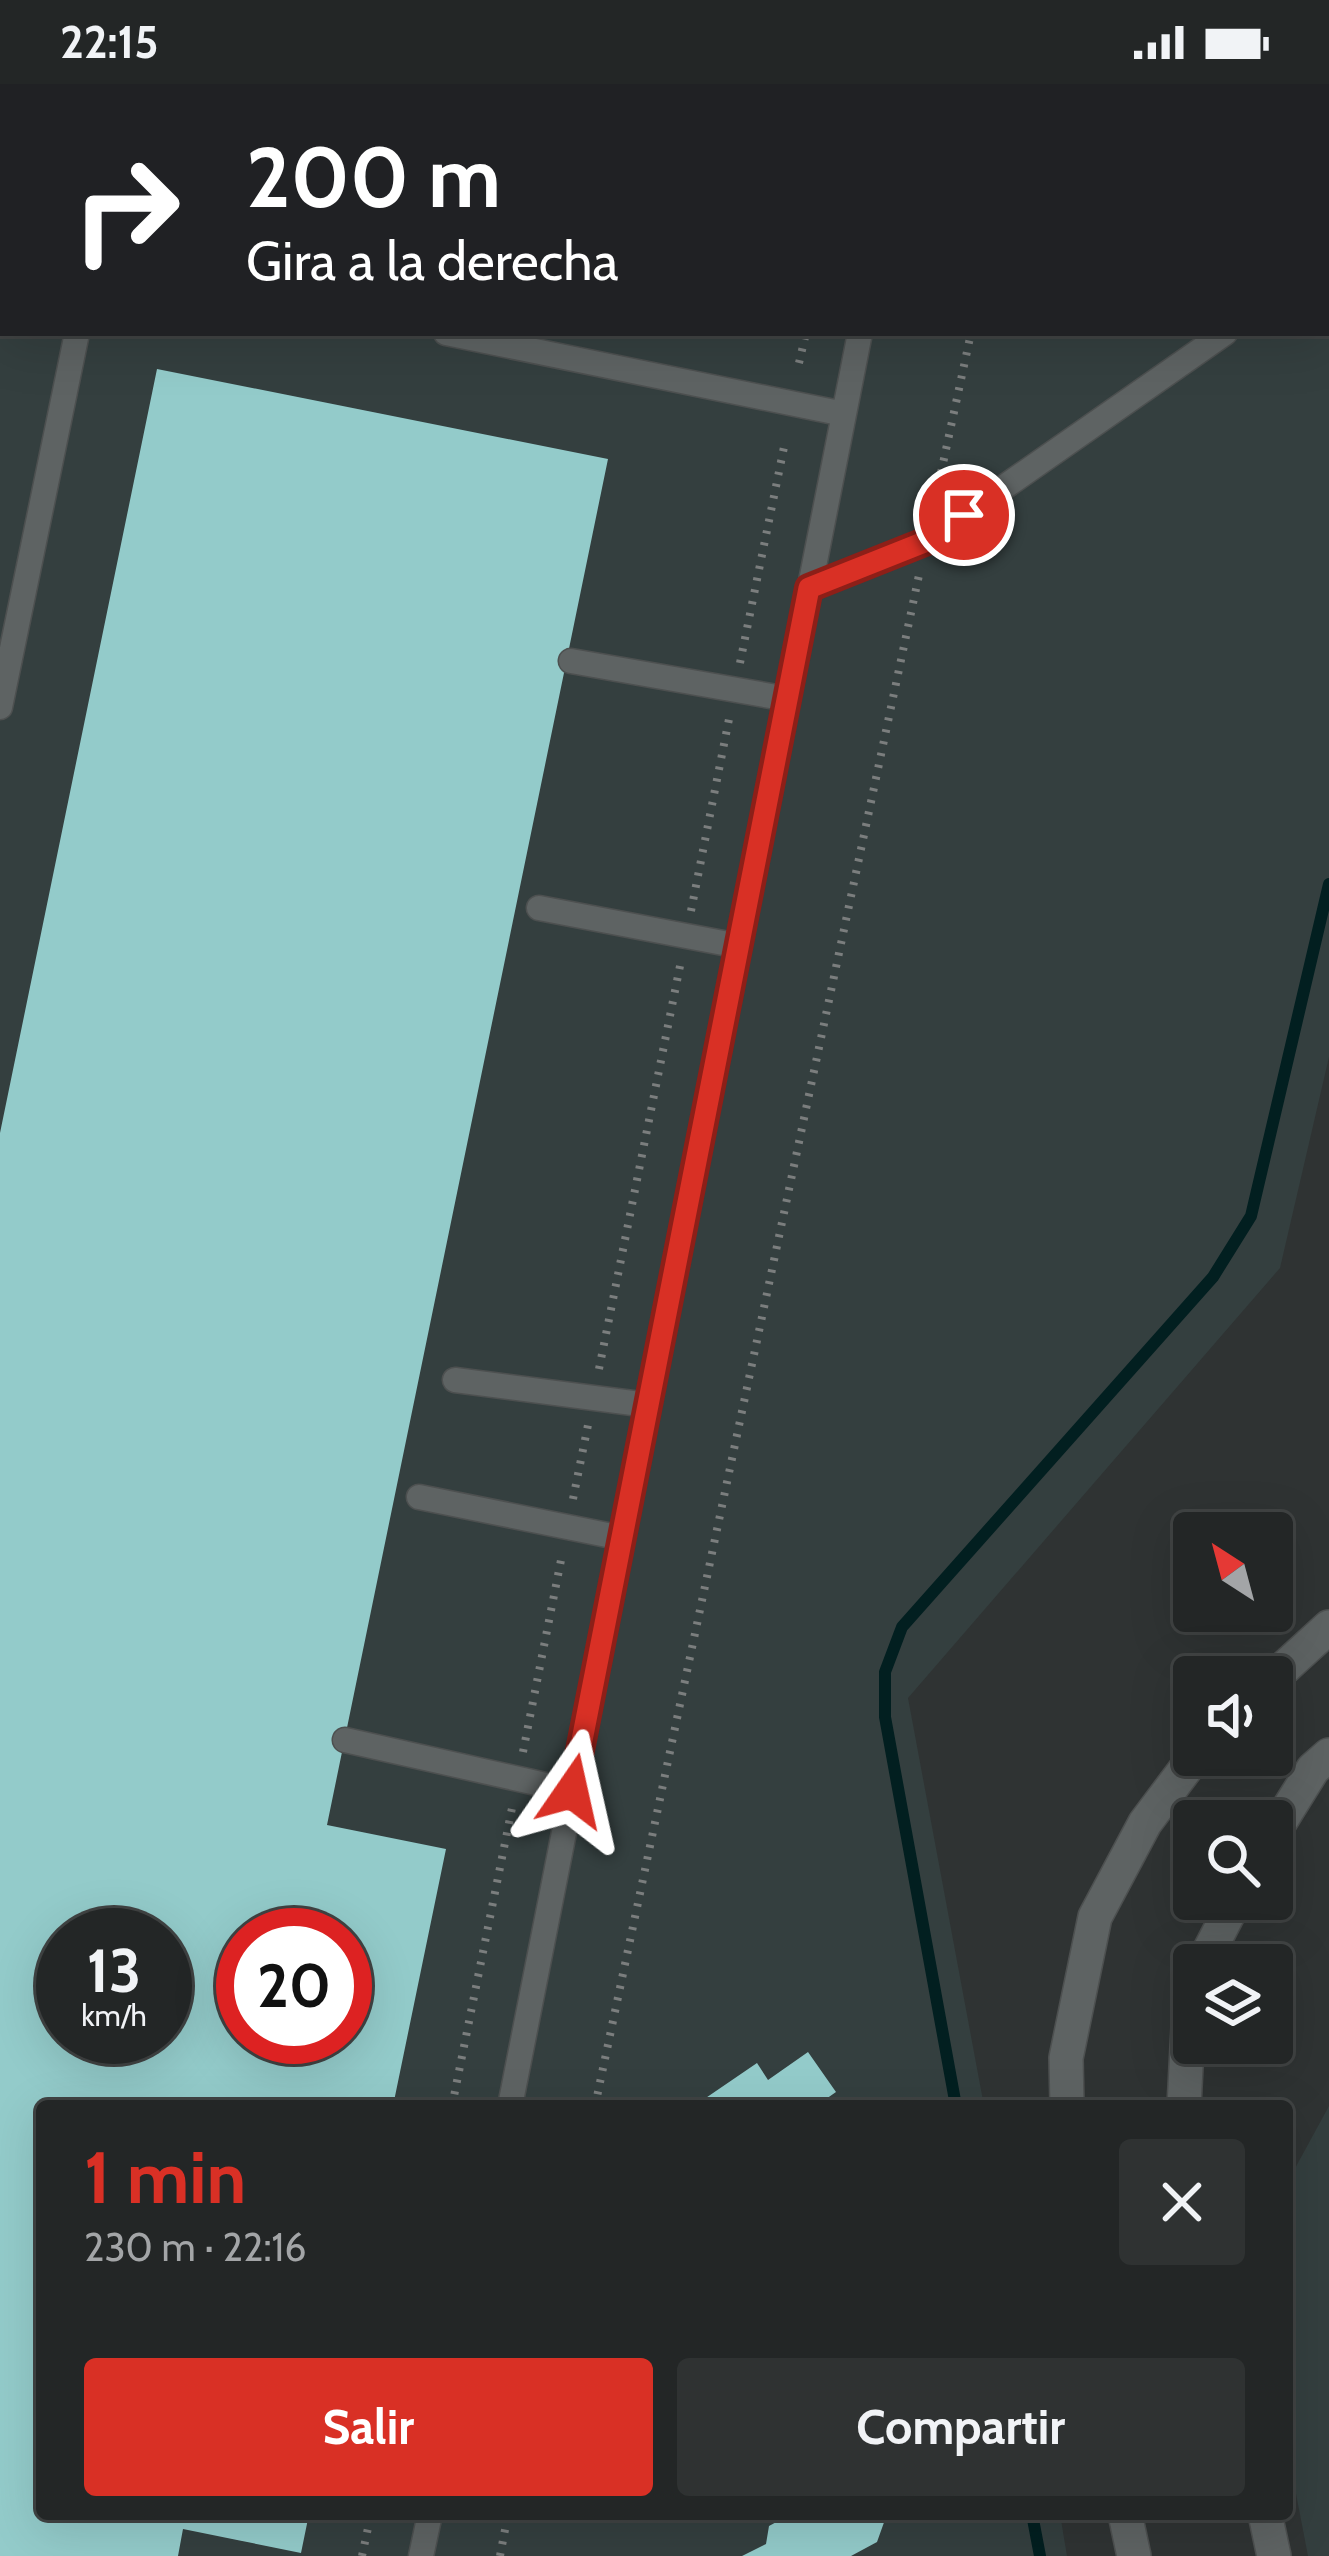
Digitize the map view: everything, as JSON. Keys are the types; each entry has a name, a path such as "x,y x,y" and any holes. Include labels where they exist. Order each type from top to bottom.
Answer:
{"street":[{"path":"1293,1660 1329,1627"},
{"path":"1293,1801 1313,1769 1329,1755"},
{"path":"1067,2100 1066,2058 1094,1917 1145,1822 1180,1776"},
{"path":"1184,2100 1186,2064"},
{"path":"1126,2520 1134,2556"},
{"path":"1266,2520 1274,2556"}],"lane":[{"path":"0,707 76,336"},
{"path":"461,336 844,414"},
{"path":"511,2100 859,336"},
{"path":"809,588 927,541 1221,336"},
{"path":"571,661 788,699"},
{"path":"538,908 739,946"},
{"path":"455,1380 648,1405"},
{"path":"419,1497 622,1538"},
{"path":"345,1740 572,1791"},
{"path":"421,2556 429,2520"}],"path":[{"path":"800,364 805,336"},
{"path":"596,2100 969,336"},
{"path":"453,2100 784,447"},
{"path":"362,2556 370,2520"},
{"path":"500,2556 507,2520"}],"shaded area":[{"path":"0,336 1329,336 1329,1057 1280,1268 908,1698 983,2100 36,2100 36,2520 1061,2520 1067,2556 0,2556"},
{"path":"1329,2106 1329,2556 1308,2556 1293,2478 1293,2172"}],"building":[{"path":"157,369 608,459 327,1825 446,1849 394,2100 36,2100 36,2520 308,2520 301,2553 183,2529 178,2556 0,2556 0,1133"},
{"path":"808,2052 836,2092 825,2100 703,2100 757,2063 768,2080"},
{"path":"780,2520 885,2520 877,2542 851,2556 742,2556 766,2544 769,2526"}],"waterway":[{"path":"955,2100 885,1717 885,1672 902,1627 1213,1277 1251,1216 1329,884"},
{"path":"1033,2520 1040,2556"}],"route":[{"path":"572,1791 809,588 927,541 964,515"}]}
